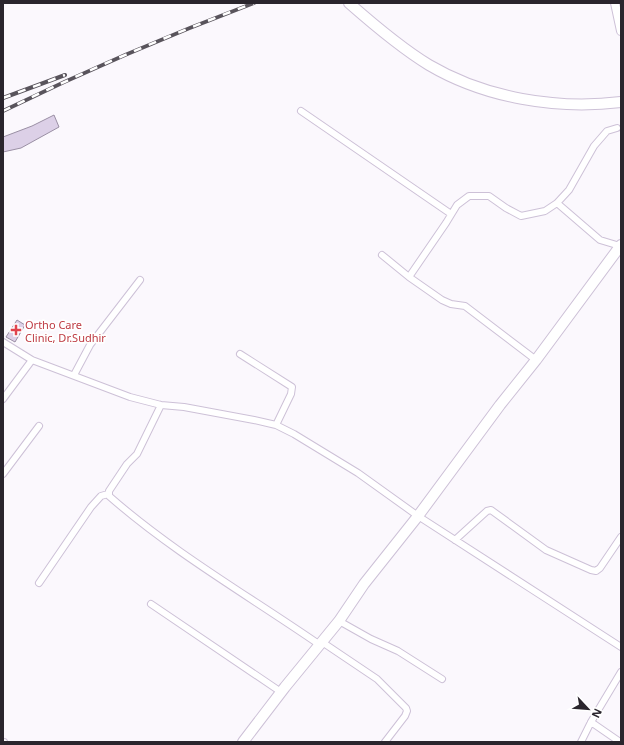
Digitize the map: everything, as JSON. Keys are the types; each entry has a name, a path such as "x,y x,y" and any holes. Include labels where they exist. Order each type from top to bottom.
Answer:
{"main road":[{"path":"351,5 397,42 428,64 477,87 516,97 553,104 597,105 621,102"},
{"path":"244,742 281,692 339,621 364,584 418,516 621,246"}],"street":[{"path":"615,3 621,31"},
{"path":"301,111 451,214"},
{"path":"409,277 451,214 457,206 469,196 489,196 521,216 545,211 557,203 568,190 594,146 607,131 617,128"},
{"path":"557,203 600,240 621,246"},
{"path":"382,255 409,277 442,300 451,304 465,306 536,360"},
{"path":"74,375 90,345 140,280"},
{"path":"3,342 32,360 130,397 161,406 184,407 276,425 294,434 358,473 418,516 621,647"},
{"path":"240,354 292,387 291,394 276,425"},
{"path":"3,399 32,360"},
{"path":"40,583 90,507 101,496 108,494 127,464 137,454 161,406"},
{"path":"3,474 39,426"},
{"path":"108,494 147,527 204,569 377,679 406,708 407,711 405,716 385,742"},
{"path":"455,540 487,511 491,510 546,550 596,571 600,568 621,537"},
{"path":"151,604 281,692"},
{"path":"339,621 371,639 398,651 442,678"},
{"path":"581,742 591,722 621,672"},
{"path":"591,722 620,742"}],"building":[{"path":"54,115 59,127 21,148 3,152 3,137 32,126"},
{"path":"17,320 25,325 15,342 6,337"}],"railway":[{"path":"3,111 127,54 254,3"},
{"path":"3,98 65,75"}],"place":[{"name":"Ortho Care Clinic, Dr.Sudhir","path":"16,330"}]}
